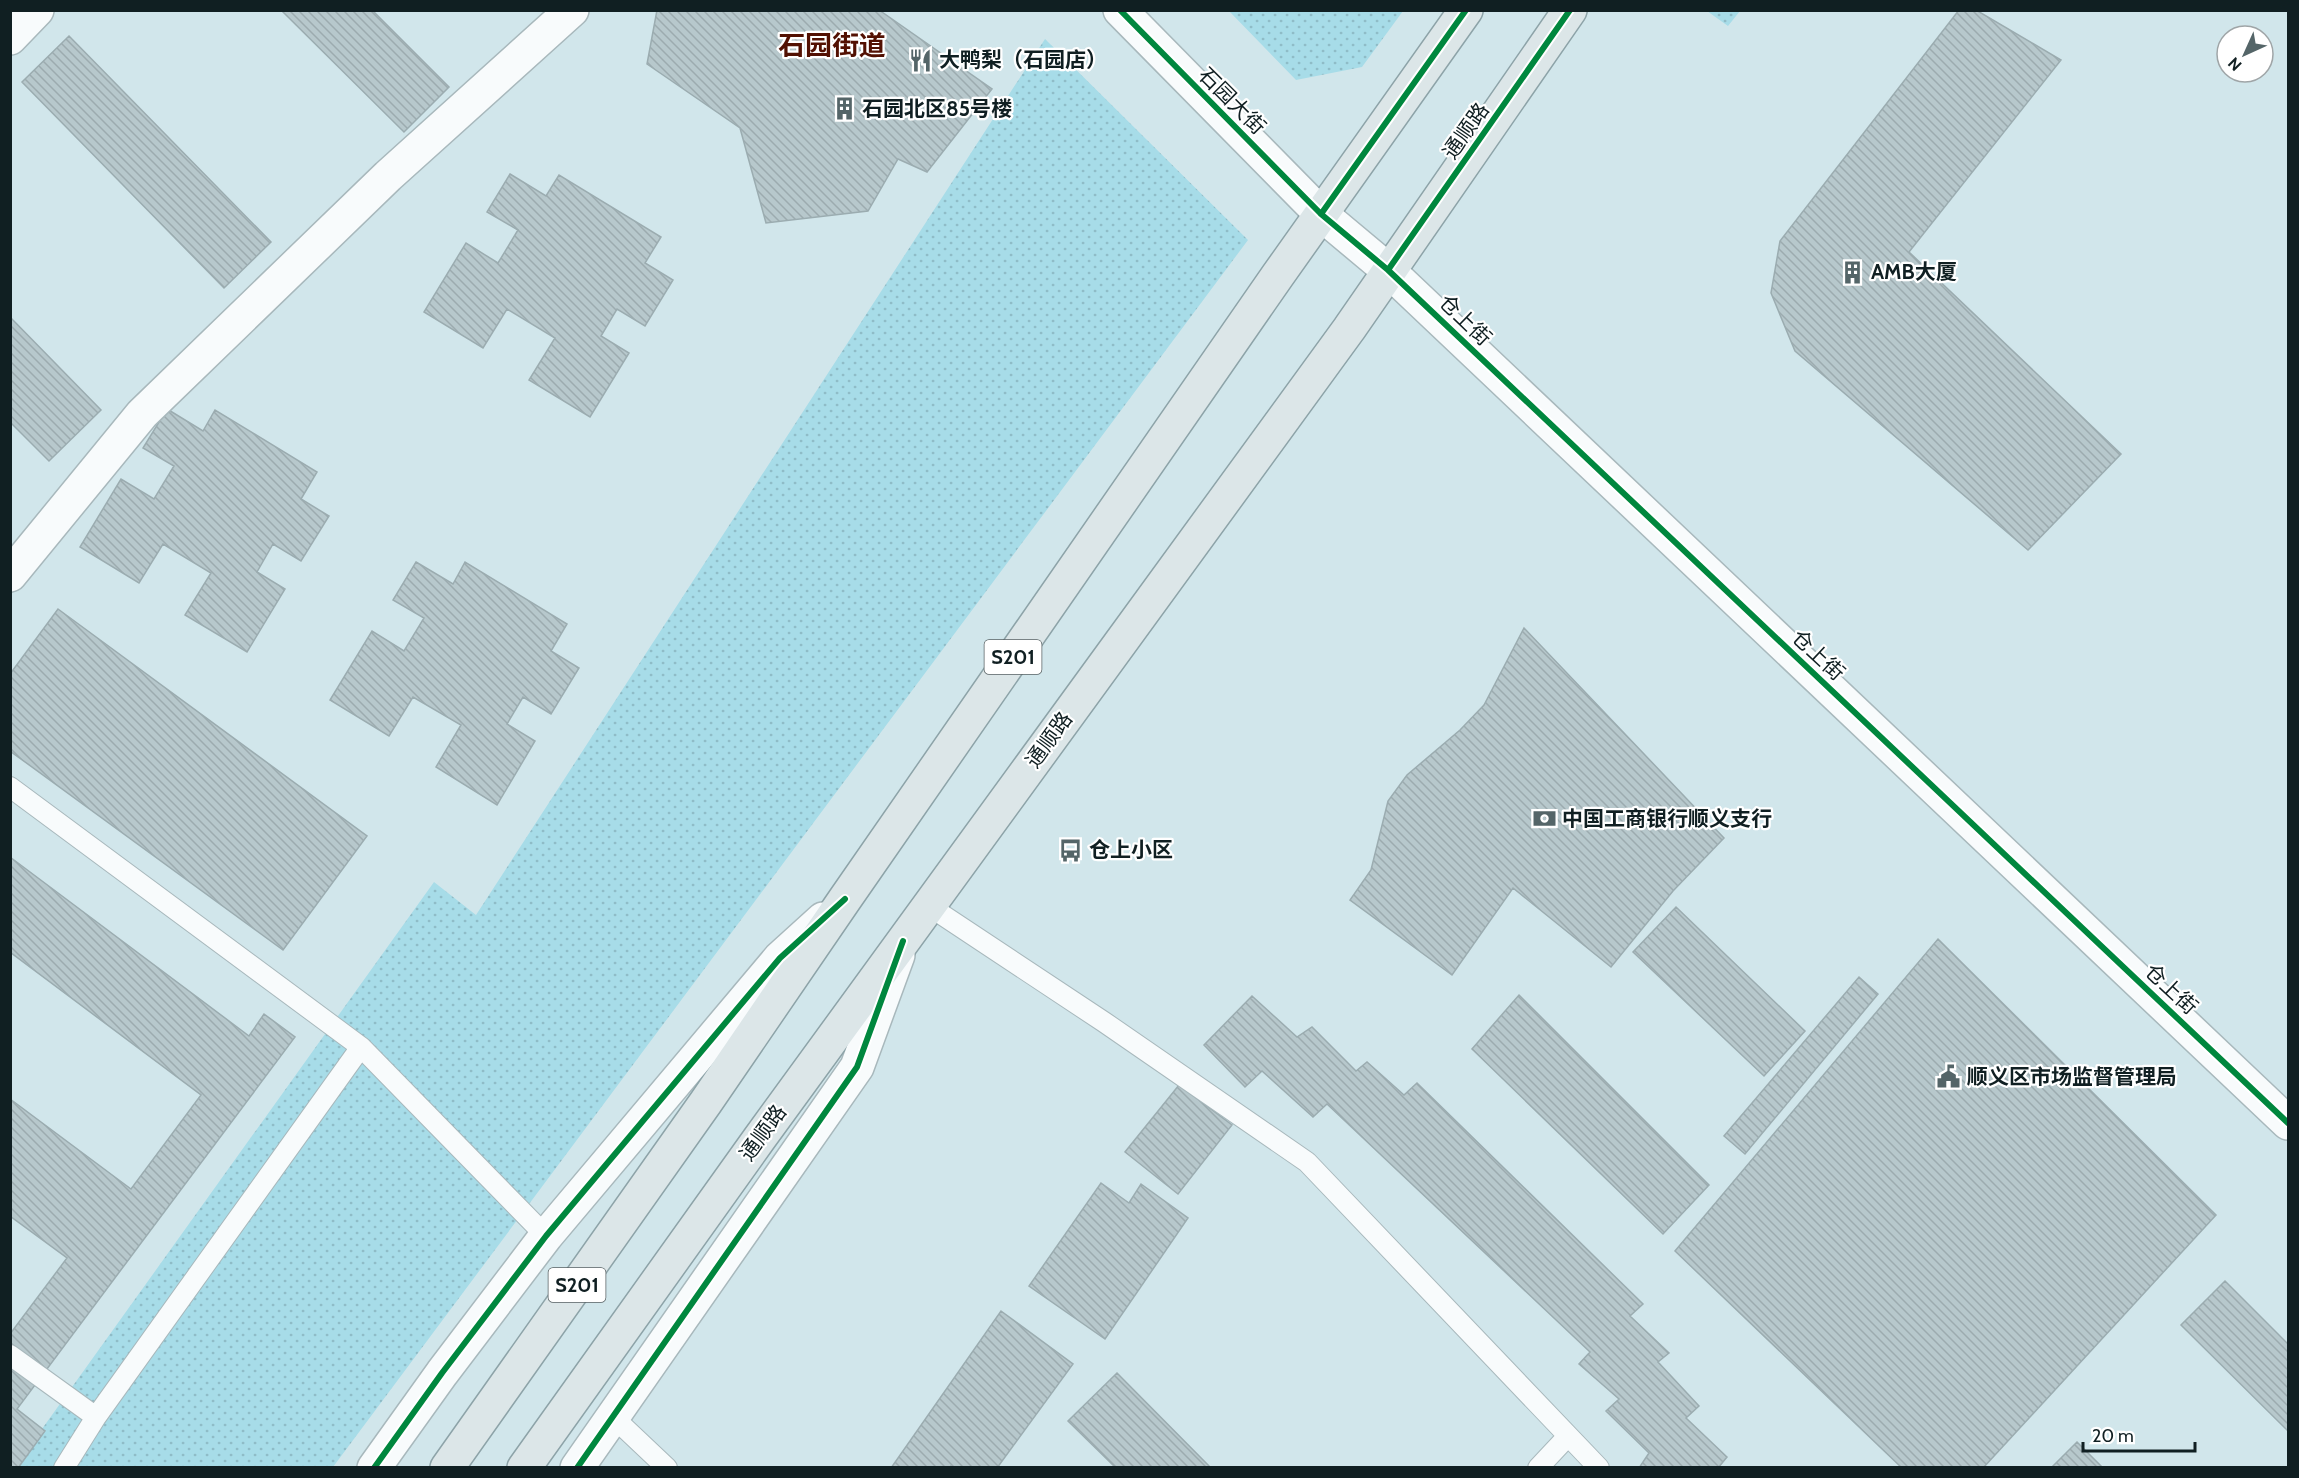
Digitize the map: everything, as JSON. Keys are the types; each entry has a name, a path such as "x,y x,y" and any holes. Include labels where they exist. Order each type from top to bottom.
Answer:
{"main road":[{"name":"S201","path":"447,1467 706,1102 1321,214 1466,10"},
{"name":"通顺路","path":"524,1467 759,1139 1342,339 1570,10"}],"street":[{"path":"10,38 37,10"},
{"path":"10,575 142,414 388,176 572,10"},
{"name":"石园大街","path":"1120,10 1321,214"},
{"name":"仓上街","path":"1321,214 1389,270 2289,1123"},
{"path":"374,1467 546,1236 780,958 845,899"},
{"path":"578,1467 857,1067 903,941"}],"lane":[{"path":"10,787 361,1047 546,1236"},
{"path":"929,906 1104,1022 1307,1162 1599,1467"},
{"path":"64,1467 96,1417 361,1047"},
{"path":"10,1355 96,1417"},
{"path":"612,1416 667,1467"},
{"path":"1538,1467 1568,1436"}],"shaded area":[{"path":"1229,11 1403,11 1362,67 1296,80"},
{"path":"1707,11 1740,11 1728,26"},
{"path":"1045,39 1248,240 333,1467 14,1468 434,882 476,915"}],"building":[{"path":"281,10 372,10 449,87 404,132"},
{"name":"石园北区85号楼","path":"657,10 879,10 992,89 927,172 898,159 868,211 766,223 740,128 647,64"},
{"name":"AMB大厦","path":"1959,10 1976,10 2061,60 1909,252 2121,454 2028,550 1795,351 1771,293 1780,241"},
{"path":"69,36 271,242 224,288 22,82"},
{"path":"510,174 546,196 559,175 661,237 645,263 673,280 645,326 617,309 601,336 629,353 590,417 529,380 555,338 507,309 483,348 424,312 466,243 498,263 518,230 487,212"},
{"path":"10,317 101,410 49,461 10,422"},
{"path":"167,409 203,431 215,410 317,472 301,499 329,516 301,561 273,544 257,572 285,589 247,652 185,615 211,573 163,544 139,583 80,547 121,479 154,499 174,466 143,448"},
{"path":"416,562 453,584 465,562 567,624 551,651 579,668 551,714 523,697 507,724 535,741 497,805 436,767 461,725 413,697 389,736 330,700 372,631 404,651 424,618 393,600"},
{"path":"58,609 367,836 283,950 10,751 10,674"},
{"name":"中国工商银行顺义支行","path":"1524,628 1724,838 1673,891 1611,967 1513,888 1452,975 1350,900 1371,870 1388,801 1407,775 1460,730 1484,705"},
{"path":"10,857 249,1036 264,1014 295,1037 17,1409 45,1431 18,1468 10,1468 10,1334 67,1258 10,1216 10,1099 131,1189 201,1095 10,952"},
{"path":"1676,907 1805,1031 1764,1076 1633,952"},
{"name":"顺义区市场监督管理局","path":"1938,939 2216,1215 1983,1468 1902,1468 1675,1251"},
{"path":"1859,977 1878,994 1745,1154 1724,1136"},
{"path":"1519,995 1709,1185 1663,1234 1472,1049"},
{"path":"1252,996 1297,1037 1312,1027 1356,1071 1367,1062 1404,1095 1417,1083 1643,1304 1630,1316 1669,1353 1658,1362 1699,1406 1686,1418 1727,1457 1718,1468 1639,1468 1649,1453 1606,1411 1619,1399 1579,1364 1590,1352 1327,1104 1313,1117 1262,1071 1245,1087 1204,1045"},
{"path":"1179,1085 1232,1125 1178,1194 1125,1152"},
{"path":"1101,1183 1129,1203 1141,1184 1188,1218 1105,1339 1029,1286"},
{"path":"2225,1281 2288,1344 2288,1431 2181,1325"},
{"path":"1001,1311 1073,1364 997,1468 954,1468 951,1466 949,1468 891,1468"},
{"path":"1117,1373 1211,1468 1116,1468 1068,1421"},
{"path":"2077,1442 2103,1468 2051,1468"}],"cycle path":[{"path":"1120,10 1321,214 1388,270 2288,1123"},
{"path":"1321,214 1466,10"},
{"path":"1388,270 1570,10"},
{"path":"374,1468 442,1373 546,1236 780,958 845,899"},
{"path":"577,1468 857,1067 903,941"}],"place":[{"name":"大鸭梨（石园店）","path":"921,60"},
{"name":"石园北区85号楼","path":"844,109"},
{"name":"AMB大厦","path":"1853,272"},
{"name":"中国工商银行顺义支行","path":"1544,819"},
{"name":"仓上小区","path":"1071,850"},
{"name":"顺义区市场监督管理局","path":"1949,1077"}],"district":[{"name":"石园街道","path":"832,46"}]}
